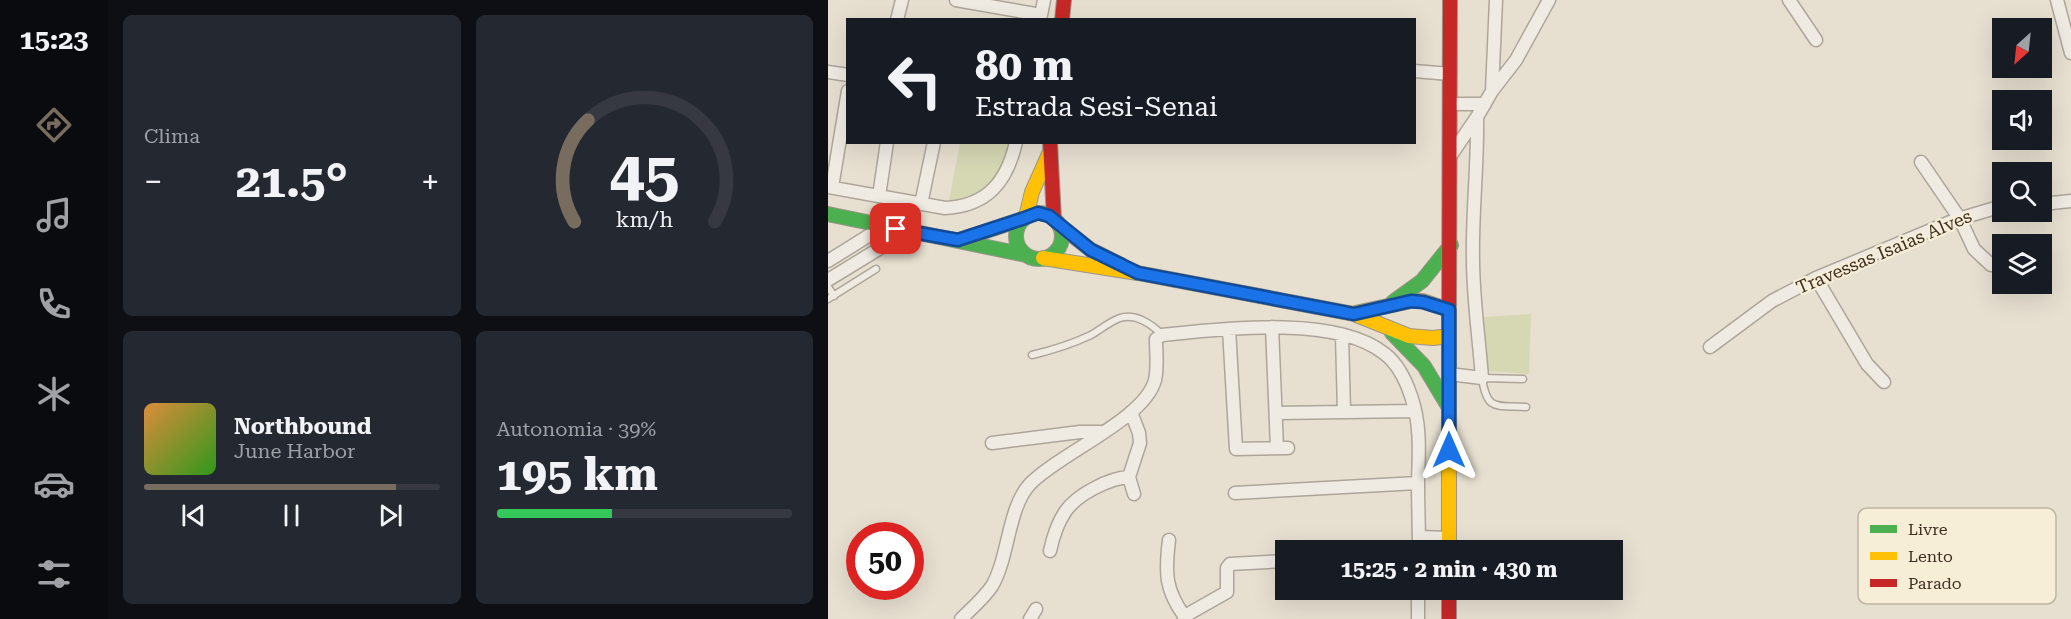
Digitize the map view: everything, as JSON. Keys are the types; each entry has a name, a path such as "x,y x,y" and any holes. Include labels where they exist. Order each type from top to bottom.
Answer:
{"street":[{"path":"898,18 902,0"},
{"path":"956,0 1040,17 1044,0"},
{"path":"1062,18 1065,0"},
{"path":"1449,540 1450,0"},
{"path":"1492,91 1496,0"},
{"path":"1451,155 1492,91 1516,60 1549,0"},
{"path":"2057,0 2071,53"},
{"path":"1792,1 1816,40"},
{"path":"1416,71 1450,74"},
{"path":"828,72 846,75"},
{"path":"846,102 830,187 945,208 960,207 986,196 1006,174 1015,144"},
{"path":"1451,104 1485,104"},
{"path":"1449,374 1482,378 1473,260 1473,211 1478,152 1477,117"},
{"path":"879,196 887,144"},
{"path":"921,204 934,144"},
{"path":"1026,255 1018,244 1016,231 1024,218 1035,180 1049,148"},
{"path":"1043,258 1050,255 1059,245 1061,232 1057,222 1049,148"},
{"path":"1921,162 1960,219 1974,249 1991,265"},
{"path":"2052,203 2071,201"},
{"name":"Travessas Isaias Alves","path":"1710,347 1772,301 1816,278 1960,219 1992,209"},
{"path":"958,240 1032,214 1044,213 1091,250 1138,273"},
{"path":"828,214 1026,255 1138,273 1354,314 1409,336 1433,338 1449,336"},
{"path":"849,219 854,245"},
{"path":"828,261 884,226"},
{"path":"828,280 908,231"},
{"path":"1386,308 1422,281 1451,245"},
{"path":"1816,278 1867,364 1884,382"},
{"path":"1354,314 1417,301 1449,310"},
{"path":"1384,326 1408,347 1424,366 1449,406"},
{"path":"1229,329 1236,449 1283,448 1276,413 1272,327"},
{"path":"961,619 991,587 999,571 1025,490 1041,474 1131,412 1153,385 1156,376 1156,339 1162,335 1272,327 1313,329 1342,335 1374,346 1394,362 1408,386 1419,435 1419,537 1432,540"},
{"path":"1342,335 1344,412"},
{"path":"1276,413 1415,411"},
{"path":"1131,412 1140,442 1129,477 1134,494"},
{"path":"992,443 1080,432 1102,432"},
{"path":"1050,551 1056,528 1068,507 1101,485 1129,477"},
{"path":"1235,493 1418,483"},
{"path":"1169,540 1168,588 1184,618 1227,592 1227,568 1230,564 1275,562"},
{"path":"1418,600 1418,619"},
{"path":"1449,600 1449,619"}],"lane":[{"path":"828,287 831,297 876,269"},
{"path":"1032,355 1060,348 1121,318 1136,318 1152,325 1162,335"},
{"path":"1523,379 1482,378 1488,402 1494,405 1526,407"}],"green space":[{"path":"960,144 1015,144 997,181 972,198 949,200"},
{"path":"1531,314 1529,374 1485,371 1484,317"}],"traffic: fast":[{"path":"1039,213 1055,220 1062,236 1055,252 1039,259 1023,252 1016,236 1023,220 1039,213"},
{"path":"828,214 1026,255"},
{"path":"1393,302 1422,281 1451,245"},
{"path":"1392,333 1424,366 1448,406"}],"traffic: slow":[{"path":"1026,217 1032,192 1049,154"},
{"path":"960,240 1022,219"},
{"path":"1059,225 1091,250 1121,265"},
{"path":"1043,258 1138,273 1354,314 1409,336 1433,338 1449,336"},
{"path":"1355,313 1411,301 1423,301 1449,310"},
{"path":"1449,319 1449,540"}],"traffic: jam":[{"path":"1062,18 1064,0"},
{"path":"1449,319 1450,0"},
{"path":"1050,144 1054,219"},
{"path":"1449,600 1449,619"}],"route":[{"path":"896,229 958,240 1032,214 1044,213 1091,250 1138,273 1354,314 1411,301 1436,305 1449,310 1449,450"}]}
